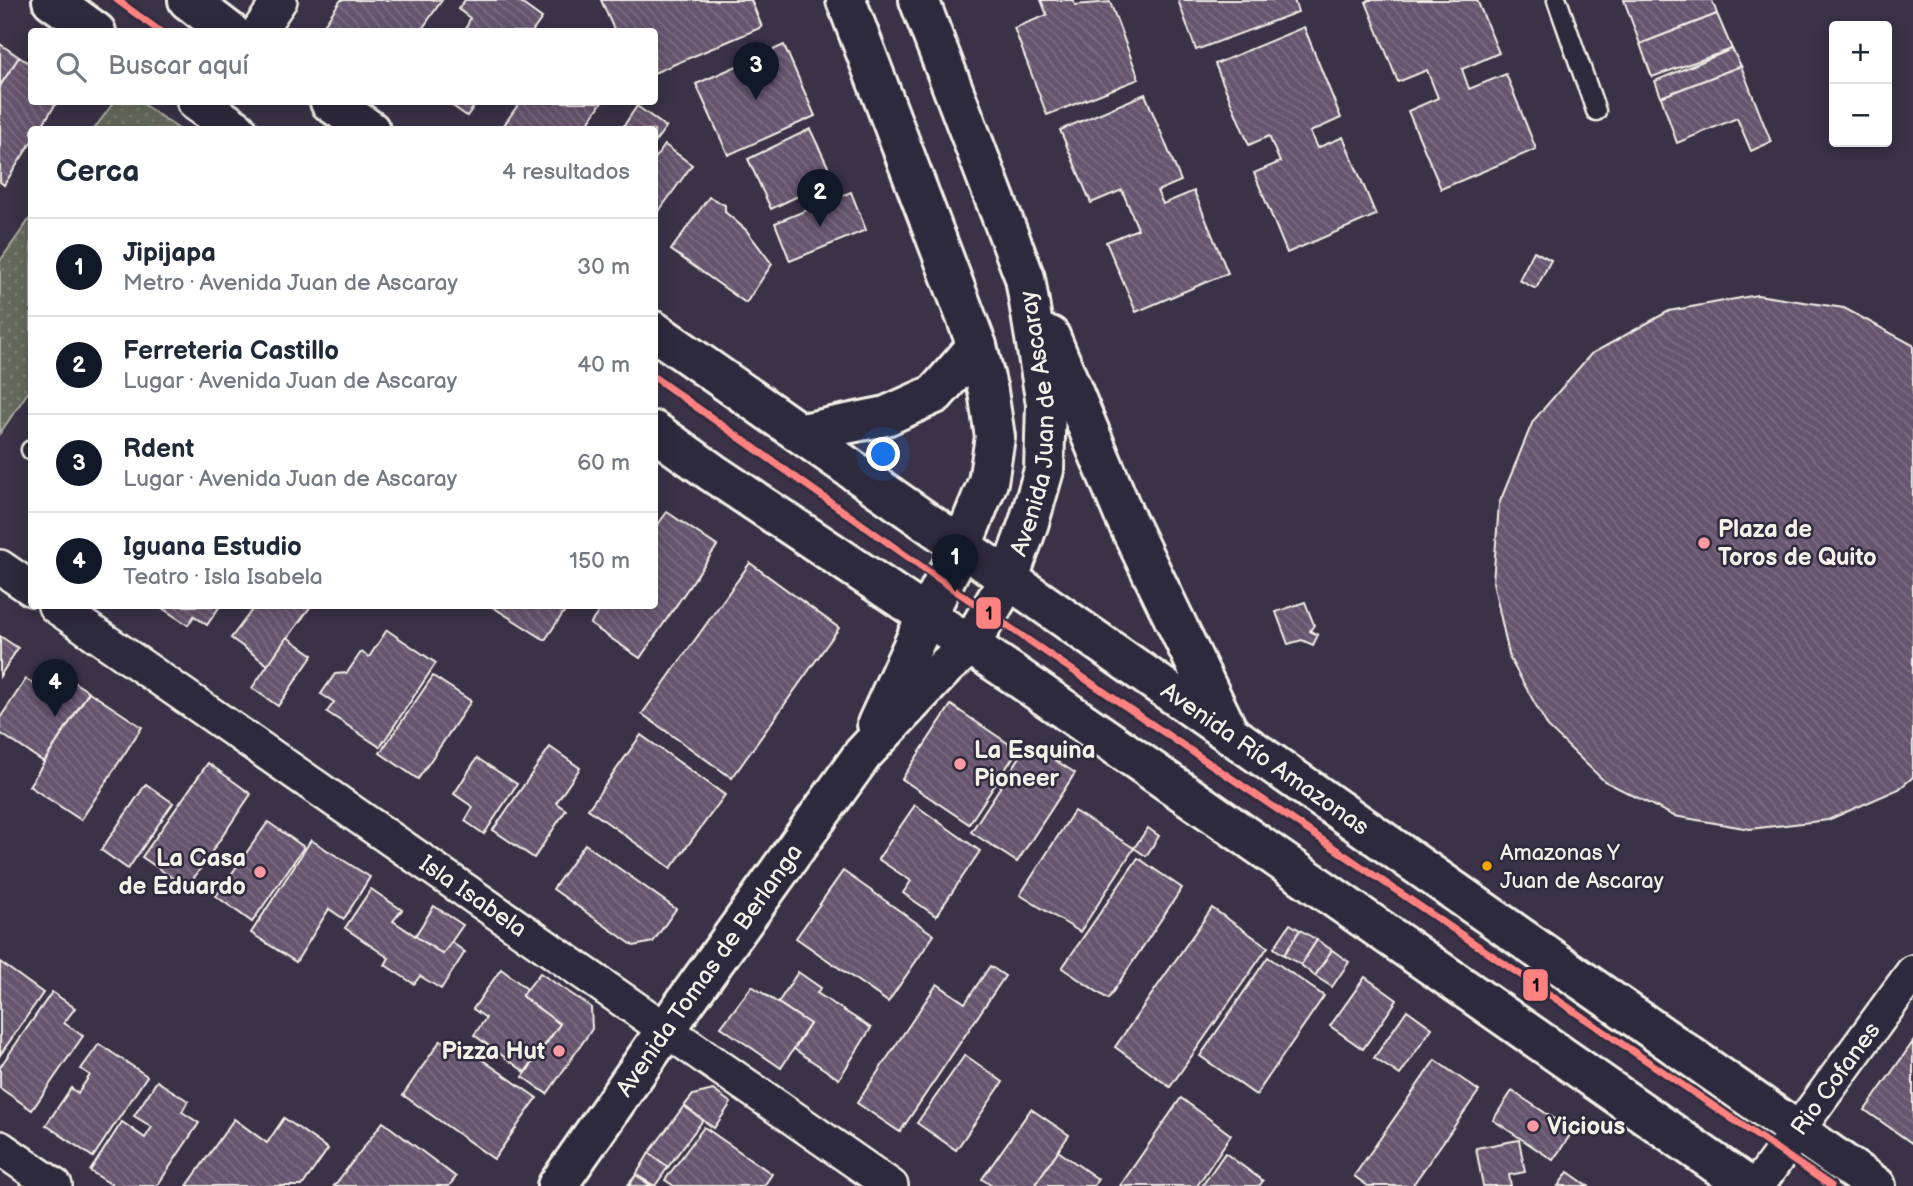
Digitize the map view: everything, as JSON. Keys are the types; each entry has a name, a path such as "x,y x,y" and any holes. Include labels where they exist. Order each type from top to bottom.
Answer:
{"main road":[{"path":"52,0 90,28"},
{"path":"188,0 225,28"},
{"name":"Avenida Juan de Ascaray","path":"846,0 977,346 995,437 988,482 962,546 927,615"},
{"name":"Avenida Juan de Ascaray","path":"919,0 1025,278 1046,404 1044,470 1029,522 1009,579 970,645"},
{"path":"201,105 231,126"},
{"path":"334,105 364,126"},
{"path":"1025,278 1123,513 1229,733"},
{"name":"Avenida Río Amazonas","path":"658,334 1876,1186"},
{"path":"802,433 886,416 935,394 977,346"},
{"path":"658,434 927,615 1748,1186"},
{"name":"Avenida Tomas de Berlanga","path":"863,754 927,615"},
{"name":"Avenida Tomas de Berlanga","path":"557,1186 863,754 946,666 970,645"}],"street":[{"path":"261,28 280,0"},
{"path":"0,567 28,586"},
{"name":"Isla Isabela","path":"59,609 891,1186"},
{"name":"Rio Cofanes","path":"1757,1186 1913,972"},
{"path":"0,1148 55,1186"}],"lane":[{"path":"1557,0 1596,111"}],"green space":[{"path":"112,105 144,105 175,126 96,126"},
{"path":"28,221 28,392 0,433 0,261"}],"building":[{"path":"341,0 442,0 423,28 322,28"},
{"path":"465,0 517,0 542,18 535,28 466,28 470,18 458,9"},
{"path":"601,0 751,0 762,27 658,71 658,28 613,28"},
{"path":"1041,0 1073,0 1075,5 1110,2 1139,79 1047,115 1014,28 1047,15"},
{"path":"1178,0 1294,0 1298,12 1196,50"},
{"path":"1477,0 1499,53 1462,69 1469,89 1506,74 1536,149 1441,189 1408,111 1438,98 1427,70 1398,82 1366,2"},
{"path":"1624,0 1712,0 1717,14 1640,44"},
{"path":"1717,14 1732,49 1652,77 1640,44"},
{"path":"1304,27 1341,118 1310,132 1317,148 1343,137 1376,215 1287,253 1254,173 1280,162 1269,136 1249,145 1215,64"},
{"path":"0,44 19,57 0,86"},
{"path":"784,45 815,116 728,155 696,84"},
{"path":"1732,49 1741,66 1661,97 1655,81"},
{"path":"19,57 28,63 28,105 55,105 42,126 28,126 28,147 4,185 0,182 0,86"},
{"path":"1741,66 1771,142 1751,151 1737,118 1677,143 1661,97"},
{"path":"1145,94 1181,181 1157,191 1163,204 1194,191 1228,273 1136,312 1106,242 1138,229 1122,190 1091,203 1060,130"},
{"path":"451,105 475,105 467,116"},
{"path":"518,105 600,105 586,126 503,126"},
{"path":"637,106 666,127 658,138 658,126 624,126"},
{"path":"810,129 834,179 771,209 748,159"},
{"path":"665,145 692,165 658,212 658,155"},
{"path":"851,192 866,230 790,261 775,223"},
{"path":"709,197 725,205 725,212 746,230 772,264 746,303 671,250"},
{"path":"1534,251 1551,260 1536,289 1519,280"},
{"name":"Plaza de Toros de Quito","path":"1757,295 1844,308 1913,345 1913,777 1899,789 1828,820 1750,829 1674,816 1604,781 1548,727 1510,659 1493,582 1499,504 1533,421 1591,354 1669,311"},
{"path":"667,512 717,546 640,658 590,624 601,609 658,609 658,524"},
{"path":"750,563 839,628 732,778 642,714"},
{"path":"1305,602 1314,625 1310,631 1318,635 1313,645 1302,640 1288,644 1276,612"},
{"path":"164,609 218,609 207,625 194,616 188,625"},
{"path":"253,609 309,609 268,665 231,638"},
{"path":"496,609 566,609 545,640"},
{"path":"387,630 436,663 380,747 327,712 334,702 321,694 335,674 347,673 361,652 369,657"},
{"path":"0,636 18,648 0,676"},
{"path":"287,637 313,655 278,706 252,688"},
{"path":"49,666 89,692 44,762 0,733 0,718 26,679 36,685"},
{"path":"433,676 471,701 418,779 380,753"},
{"path":"89,692 142,727 81,820 29,786"},
{"name":"La Esquina Pioneer","path":"951,705 1018,750 969,824 902,779"},
{"path":"641,735 725,795 671,868 588,809"},
{"path":"1029,743 1075,773 1017,862 971,832"},
{"path":"550,747 580,768 556,803 566,810 534,858 493,830"},
{"path":"477,758 517,784 484,834 465,821 473,807 454,794"},
{"path":"208,763 251,794 187,888 142,857"},
{"path":"146,784 173,803 128,869 101,850"},
{"path":"915,805 980,851 936,916 903,893 911,881 878,859"},
{"path":"1074,811 1134,848 1080,932 1020,895"},
{"name":"La Casa de Eduardo","path":"268,822 304,847 252,922 216,896"},
{"path":"1148,828 1159,836 1146,856 1134,848"},
{"path":"311,840 370,877 344,919 329,909 296,962 251,933"},
{"path":"585,844 676,909 653,942 634,946 553,889"},
{"path":"1138,858 1182,888 1108,999 1062,968"},
{"path":"843,871 934,935 888,1002 796,938"},
{"path":"371,889 402,910 393,921 443,954 451,942 465,952 441,989 420,976 414,984 385,965 389,958 345,928"},
{"path":"434,906 463,925 443,954 415,936"},
{"path":"1212,908 1268,947 1170,1087 1115,1047"},
{"path":"1290,924 1300,930 1284,955 1274,948"},
{"path":"1300,930 1317,940 1301,965 1284,955"},
{"path":"1317,940 1332,950 1315,976 1301,965"},
{"path":"1332,950 1349,962 1332,987 1315,976"},
{"path":"1268,957 1324,996 1256,1095 1200,1056"},
{"path":"0,962 43,993 0,1055"},
{"path":"990,966 1005,976 900,1132 857,1103 937,984 965,1003"},
{"path":"501,969 527,989 522,996 560,1024 525,1072 474,1035 486,1018 473,1009"},
{"path":"798,972 821,988 817,993 871,1028 839,1079 794,1049 810,1024 778,1003"},
{"name":"Pizza Hut","path":"540,973 591,1007 592,1029 547,1094 523,1077 560,1024 522,996"},
{"path":"1365,977 1397,1000 1363,1049 1330,1026"},
{"path":"752,986 810,1024 781,1068 721,1027"},
{"path":"52,992 75,1008 64,1023 83,1036 32,1110 0,1088 0,1067"},
{"path":"1407,1010 1432,1028 1400,1075 1374,1058"},
{"path":"440,1041 458,1043 537,1098 494,1159 403,1095"},
{"path":"1913,1042 1913,1144 1865,1110"},
{"path":"99,1044 147,1076 93,1157 46,1125 71,1088 78,1093 90,1075 81,1069"},
{"path":"965,1055 1003,1082 956,1150 917,1123"},
{"path":"1435,1060 1479,1091 1412,1186 1368,1186 1354,1176"},
{"path":"157,1081 188,1101 182,1112 199,1123 157,1186 114,1186 90,1171 122,1122 145,1138 152,1127 134,1116"},
{"path":"713,1090 731,1103 714,1128 684,1106 693,1095"},
{"name":"Vicious","path":"1512,1091 1573,1131 1553,1160 1493,1120"},
{"path":"1181,1098 1231,1135 1197,1186 1120,1186"},
{"path":"684,1106 703,1120 668,1167 649,1153"},
{"path":"1031,1109 1069,1135 1034,1186 992,1186 982,1179"},
{"path":"284,1118 328,1149 302,1186 187,1186 234,1119 267,1143"},
{"path":"383,1122 456,1177 449,1186 334,1186"},
{"path":"704,1127 772,1174 764,1186 674,1186 665,1180"},
{"path":"1519,1140 1525,1172 1509,1175 1511,1186 1483,1186 1476,1148"},
{"path":"1058,1151 1098,1179 1094,1186 1034,1186"},
{"path":"649,1153 668,1167 655,1186 636,1175"},
{"path":"1225,1153 1263,1181 1259,1186 1202,1186"},
{"path":"1568,1172 1588,1186 1558,1186"},
{"path":"636,1175 654,1186 627,1186"},
{"path":"636,1175 651,1186 629,1186"}],"transit line":[{"name":"1","path":"117,0 156,28"},
{"name":"1","path":"658,380 956,591 1831,1186"}],"place":[{"name":"Rdent","path":"756,100"},
{"name":"Ferreteria Castillo","path":"820,227"},
{"name":"Plaza de Toros de Quito","path":"1704,543"},
{"name":"Jipijapa","path":"955,592"},
{"name":"Iguana Estudio","path":"55,717"},
{"name":"La Esquina Pioneer","path":"960,764"},
{"name":"Amazonas Y Juan de Ascaray","path":"1487,866"},
{"name":"La Casa de Eduardo","path":"260,872"},
{"name":"Pizza Hut","path":"559,1051"},
{"name":"Vicious","path":"1533,1126"}]}
